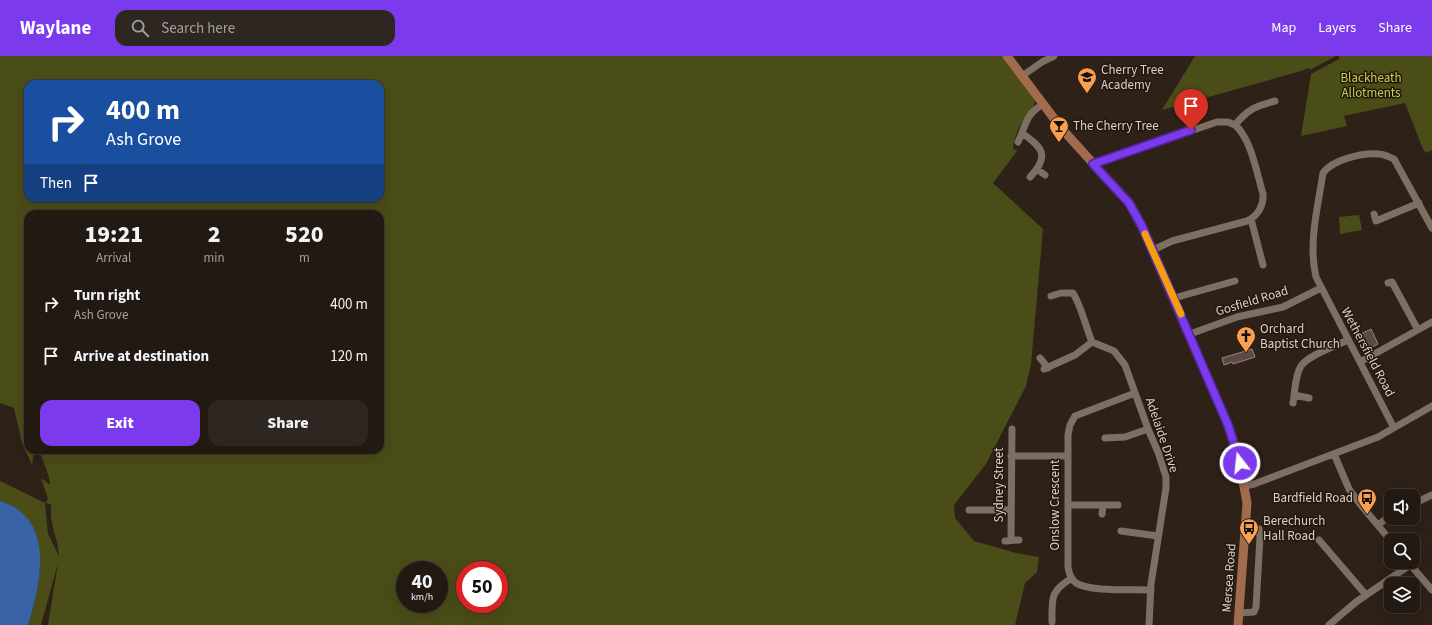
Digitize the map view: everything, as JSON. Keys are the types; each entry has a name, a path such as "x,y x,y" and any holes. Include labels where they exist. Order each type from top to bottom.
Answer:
{"main road":[{"name":"Mersea Road","path":"1007,56 1062,129 1129,203 1153,250 1190,334 1232,436 1238,454 1247,503 1238,625"}],"street":[{"path":"1022,76 1042,62 1054,56"},
{"path":"1235,125 1245,113 1264,104 1275,101"},
{"path":"1018,142 1026,120 1035,109 1043,104"},
{"path":"1093,164 1217,122 1228,122 1241,129 1247,141 1263,194 1262,205 1251,219 1172,241 1153,250"},
{"path":"1022,133 1037,144 1040,149 1042,159 1038,170 1030,177"},
{"name":"Wethersfield Road","path":"1394,428 1321,288 1313,265 1313,250 1323,173 1328,167 1361,155 1377,153 1394,159 1432,228"},
{"path":"1038,170 1044,175"},
{"path":"1375,221 1419,203"},
{"path":"1251,219 1259,259 1264,265"},
{"path":"1174,298 1235,281"},
{"path":"1388,283 1392,282 1418,330"},
{"name":"Gosfield Road","path":"1190,334 1223,321 1282,307 1321,288"},
{"path":"1040,358 1046,369 1075,355 1092,342 1084,322 1080,305 1073,293 1055,296"},
{"path":"1360,362 1432,322"},
{"path":"1309,398 1294,399 1298,372 1302,364 1348,340"},
{"name":"Adelaide Drive","path":"1092,342 1114,351 1125,365 1166,477 1166,488 1151,590 1149,625"},
{"name":"Onslow Crescent","path":"1072,578 1068,567 1068,429 1075,416 1135,393"},
{"path":"1245,486 1254,484 1378,437 1432,406"},
{"path":"1105,438 1125,437 1148,429"},
{"name":"Sydney Street","path":"1012,430 1011,510 1008,540 1019,540"},
{"path":"1334,454 1350,489 1360,504 1384,533"},
{"path":"1011,456 1067,456"},
{"path":"1420,501 1432,495"},
{"path":"973,503 971,511 1011,510"},
{"path":"1068,505 1118,505"},
{"path":"1102,505 1102,514"},
{"path":"1378,525 1384,520"},
{"path":"1240,613 1254,612 1256,607 1260,537 1259,529 1246,526"},
{"path":"1123,534 1158,536"},
{"path":"1320,544 1366,596"},
{"path":"1329,625 1343,612 1401,569"},
{"path":"1414,569 1432,590"},
{"path":"1052,622 1048,612 1055,591 1072,578 1076,583 1097,588 1151,590"}],"green space":[{"path":"0,56 1002,56 1035,101 1021,124 1014,140 1013,148 1017,151 993,183 1043,229 1031,364 1026,386 986,464 954,505 955,518 974,541 1016,553 1039,557 1037,572 1025,583 1015,625 48,625 58,563 41,625 28,625 37,590 40,554 36,537 29,522 18,509 0,501 0,481 45,503 48,499 41,478 50,485 49,477 40,454 384,454 384,210 24,210 24,447 14,408 0,403","holes":["45,503 51,504 51,518 57,540 59,556 48,534"]},
{"path":"1195,56 1336,56 1310,70 1309,68 1162,110"},
{"name":"Blackheath Allotments","path":"1339,56 1432,56 1432,150 1426,153 1423,149 1405,103 1344,116 1347,126 1301,136 1311,74 1339,59"},
{"path":"1359,215 1362,230 1340,234 1339,217"},
{"path":"27,454 33,454 32,465"}],"water":[{"path":"0,501 18,509 30,522 37,537 40,554 40,572 28,625 0,625"}],"building":[{"path":"1371,329 1378,344 1369,349 1361,334"},
{"name":"Orchard Baptist Church","path":"1252,349 1255,357 1233,364 1232,362 1224,365 1222,358"}],"slow traffic":[{"path":"1145,234 1181,314"}],"place":[{"name":"Cherry Tree Academy","path":"1087,94"},
{"name":"The Cherry Tree","path":"1059,143"},
{"name":"Orchard Baptist Church","path":"1246,353"},
{"name":"Bardfield Road","path":"1367,515"},
{"name":"Berechurch Hall Road","path":"1249,545"}],"route":[{"path":"1191,130 1093,164 1129,203 1142,226 1190,334 1228,425 1240,463"}]}
